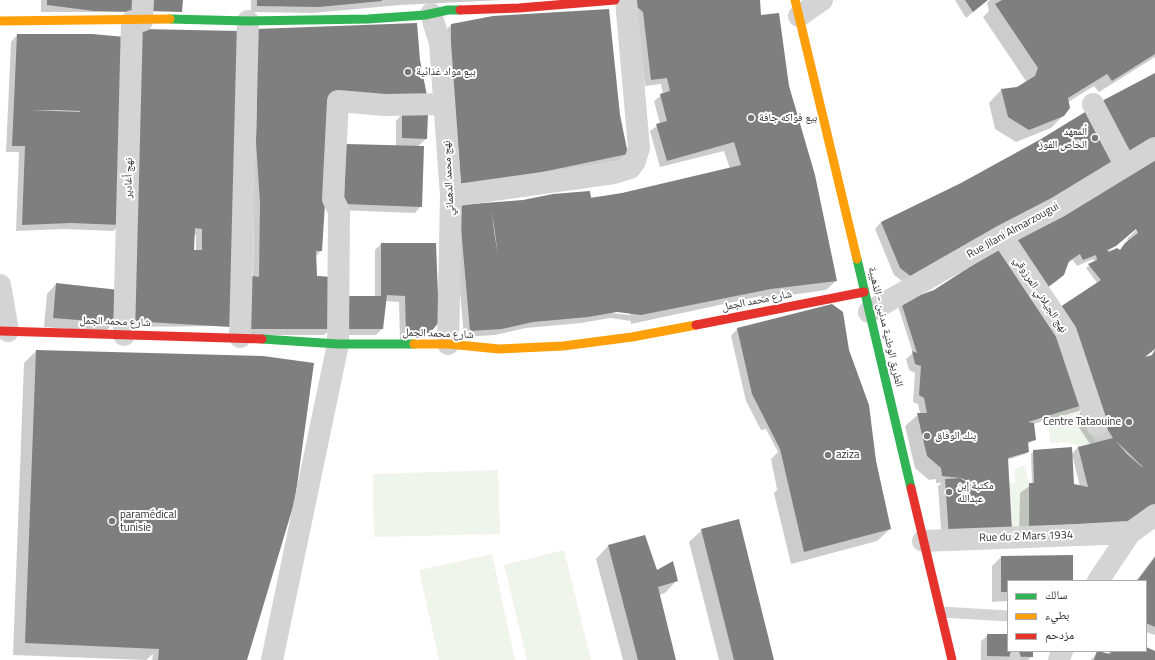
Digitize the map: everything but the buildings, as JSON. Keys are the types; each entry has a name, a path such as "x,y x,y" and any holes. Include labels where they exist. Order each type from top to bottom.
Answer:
{"street":[{"path":"0,22 139,14 248,21 368,19 431,14 448,10 518,4 615,0"},
{"path":"451,196 614,173 630,168 635,162 639,148 626,0"},
{"path":"797,8 822,0"},
{"name":"الطريق الوطنية مدنين - الذهيبة","path":"797,8 952,660"},
{"name":"نهج أغادير","path":"124,335 139,14"},
{"name":"نهج محمد الدهماني","path":"431,14 440,43 443,104 451,196 448,344"},
{"path":"240,338 248,21"},
{"path":"272,660 338,344 339,211 333,199 338,101 385,105 443,104"},
{"path":"1093,104 1125,165"},
{"name":"Rue Jilani Almarzougui","path":"866,302 1058,207 1155,148"},
{"name":"نهج الجيلاني المرزوقي","path":"1002,236 1066,332 1097,425"},
{"path":"0,285 4,331"},
{"name":"شارع محمد الجمل","path":"4,331 240,338 338,344 448,344 499,349 563,346 866,302"},
{"path":"1099,580 1130,533 1155,515"},
{"name":"Rue du 2 Mars 1934","path":"923,541 1130,533"}],"lane":[{"path":"941,612 1007,616"}],"shaded area":[{"path":"1083,405 1095,442 1078,447 1069,442 1051,443 1046,417"},
{"path":"1025,465 1029,483 1029,527 1012,531 1009,483 1015,482 1014,469"},
{"path":"498,470 500,534 374,537 373,474"},
{"path":"564,550 591,660 527,660 504,565"},
{"path":"492,554 515,660 439,660 419,570"}],"traffic: fast":[{"path":"170,19 248,21 368,19 425,15 448,10 460,10"},
{"path":"857,259 911,488"},
{"path":"262,339 338,344 414,344"}],"traffic: slow":[{"path":"795,0 857,259"},
{"path":"0,21 170,19"},
{"path":"414,344 448,344 499,349 563,346 632,337 696,325"}],"traffic: jam":[{"path":"460,10 519,8 615,0"},
{"path":"696,325 864,292"},
{"path":"0,331 262,339"},
{"path":"911,488 952,660"}],"place":[{"name":"بيع مواد غذائية","path":"408,72"},
{"name":"بيع فواكه جافة","path":"751,118"},
{"name":"ألمعهد الخاص الفوز","path":"1095,138"},
{"name":"Centre Tataouine","path":"1129,422"},
{"name":"بنك الوفاق","path":"927,436"},
{"name":"aziza","path":"828,455"},
{"name":"مكتبة إبن عبدالله","path":"949,492"},
{"name":"paramédical tunisie","path":"112,521"}]}
